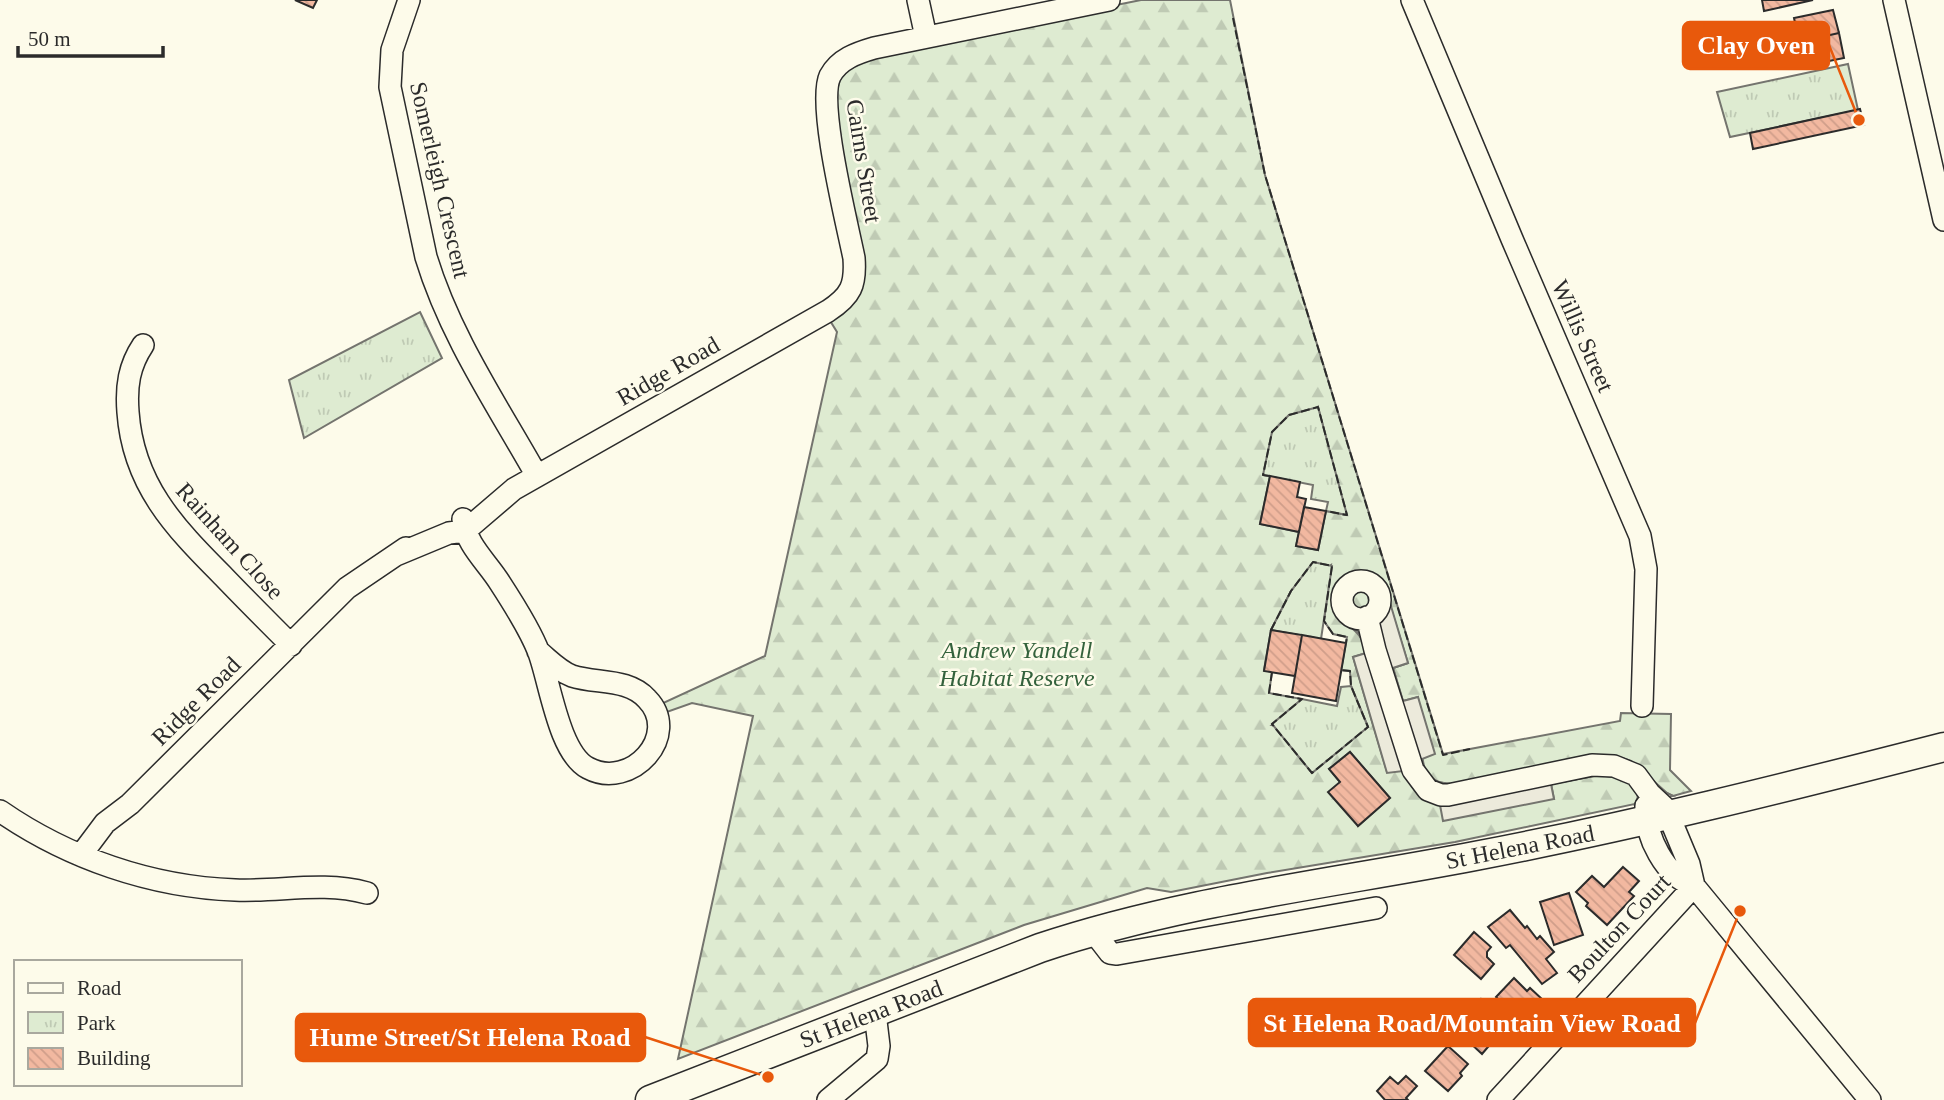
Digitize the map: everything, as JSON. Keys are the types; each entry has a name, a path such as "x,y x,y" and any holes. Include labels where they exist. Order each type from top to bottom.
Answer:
{"main road":[{"name":"St Helena Road","path":"650,1100 1040,948 1093,931 1207,904 1437,863 1656,810 1944,747"}],"street":[{"name":"Somerleigh Crescent","path":"409,0 392,50 390,87 426,257 452,326 537,476"},
{"path":"918,0 926,37"},
{"name":"Cairns Street","path":"847,295 855,275 826,114 827,85 835,68 848,57 874,48 1109,0"},
{"name":"Willis Street","path":"1412,0 1640,536 1646,569 1642,706"},
{"path":"1894,0 1944,220"},
{"name":"Ridge Road","path":"89,858 130,804 353,583 432,530 467,525 485,501 537,476 828,310 847,295"},
{"name":"Rainham Close","path":"143,345 130,369 127,406 134,446 146,482 166,515 192,545 291,645"},
{"path":"467,525 538,650 566,739 575,758 587,768 602,774 618,773 638,766 651,751 657,732 654,708 647,698 629,687 573,676 561,671 538,650"},
{"path":"1367,617 1407,754 1418,779 1428,790 1448,795 1592,765 1608,765 1636,775 1690,868 1694,886 1870,1100"},
{"path":"0,810 46,839 128,873 198,887 235,890 323,886 345,887 367,893"},
{"name":"Boulton Court","path":"1498,1100 1694,886"},
{"path":"1093,931 1110,953 1117,954 1376,908"},
{"path":"828,1100 877,1059 879,1046 875,1013"}],"green space":[{"name":"Andrew Yandell Habitat Reserve","path":"1141,0 1230,0 1265,175 1443,754 1620,721 1621,713 1671,714 1670,770 1691,791 1673,796 1631,761 1616,756 1452,784 1434,779 1428,775 1423,761 1418,697 1403,701 1393,668 1408,663 1384,586 1373,575 1353,574 1336,587 1341,619 1354,630 1365,646 1367,653 1353,657 1387,772 1403,770 1413,788 1554,799 1551,784 1599,775 1627,779 1639,795 1635,804 1455,842 1171,892 1147,888 1024,925 678,1059 753,716 692,703 664,713 661,704 765,656 837,332 829,319 848,307 832,107 843,69 874,54","holes":["1318,407 1346,515 1326,511 1318,550 1296,546 1299,532 1260,524 1270,476 1264,475","1331,565 1324,621 1333,634 1347,637 1341,670 1350,671 1351,686 1368,727 1272,725 1302,699 1269,693 1272,672 1264,670 1271,630 1291,591","1350,752 1390,798 1358,826 1340,782 1329,769"]},
{"path":"1848,64 1858,110 1730,137 1717,92"},
{"path":"420,312 442,358 304,438 289,380"},
{"path":"1318,407 1347,515 1326,511 1328,502 1311,499 1313,485 1263,475 1272,432 1289,415"},
{"path":"1313,562 1332,566 1321,639 1271,630 1291,591"},
{"path":"1361,591 1367,594 1370,600 1367,606 1361,609 1355,606 1352,600 1355,594"},
{"path":"1351,686 1368,727 1312,773 1272,724 1302,699 1337,706 1341,687"}],"shaded area":[{"path":"1354,573 1376,576 1388,596 1408,663 1393,668 1403,701 1418,697 1435,754 1421,761 1428,775 1437,782 1452,784 1616,756 1637,765 1660,790 1673,796 1635,804 1638,799 1636,786 1618,776 1599,775 1551,784 1554,799 1443,821 1440,805 1418,793 1403,771 1387,773 1353,657 1366,653 1363,641 1357,631 1338,615 1334,601 1336,587","holes":["1357,591 1368,594 1369,603 1359,609 1352,604 1353,595"]}],"building":[{"path":"295,0 317,0 313,8"},
{"path":"1762,0 1813,0 1764,11"},
{"path":"1833,10 1839,33 1799,42 1794,18"},
{"path":"1839,33 1844,58 1804,66 1799,42"},
{"path":"1860,109 1864,125 1753,149 1750,133"},
{"path":"1270,476 1300,482 1297,497 1306,499 1299,532 1260,524"},
{"path":"1304,507 1326,511 1318,550 1296,546"},
{"path":"1271,630 1302,635 1295,676 1264,671"},
{"path":"1302,635 1346,643 1336,701 1292,693"},
{"path":"1350,752 1390,798 1358,826 1328,792 1340,782 1329,769"},
{"path":"1623,867 1639,881 1629,892 1634,896 1607,925 1586,906 1588,903 1576,892 1592,876 1604,887"},
{"path":"1569,893 1583,935 1554,945 1540,902"},
{"path":"1510,910 1525,928 1527,926 1537,939 1540,936 1554,952 1546,959 1557,973 1542,984 1510,945 1506,948 1488,927"},
{"path":"1474,932 1491,947 1487,957 1494,964 1481,979 1454,955"},
{"path":"1514,978 1527,991 1530,988 1543,1000 1523,1022 1496,997"},
{"path":"1481,999 1497,1013 1493,1018 1499,1023 1487,1036 1493,1041 1482,1054 1454,1028"},
{"path":"1448,1046 1468,1064 1460,1073 1462,1076 1448,1091 1425,1071"},
{"path":"1406,1076 1417,1086 1406,1098 1408,1100 1385,1100 1377,1091 1390,1077 1398,1084"}],"fence":[{"path":"1233,18 1265,175 1443,755 1470,749"},
{"path":"1270,476 1263,475 1272,432 1289,415 1318,407 1347,515 1326,511"},
{"path":"1271,630 1291,591 1313,562 1332,566 1324,621 1333,634 1347,637 1346,643"},
{"path":"1272,672 1269,693 1302,699 1272,724 1312,773 1368,727 1351,686 1350,671 1341,670"}],"place":[{"name":"Clay Oven","path":"1859,120"},
{"name":"St Helena Road/Mountain View Road","path":"1740,911"},
{"name":"Hume Street/St Helena Road","path":"768,1077"}]}
